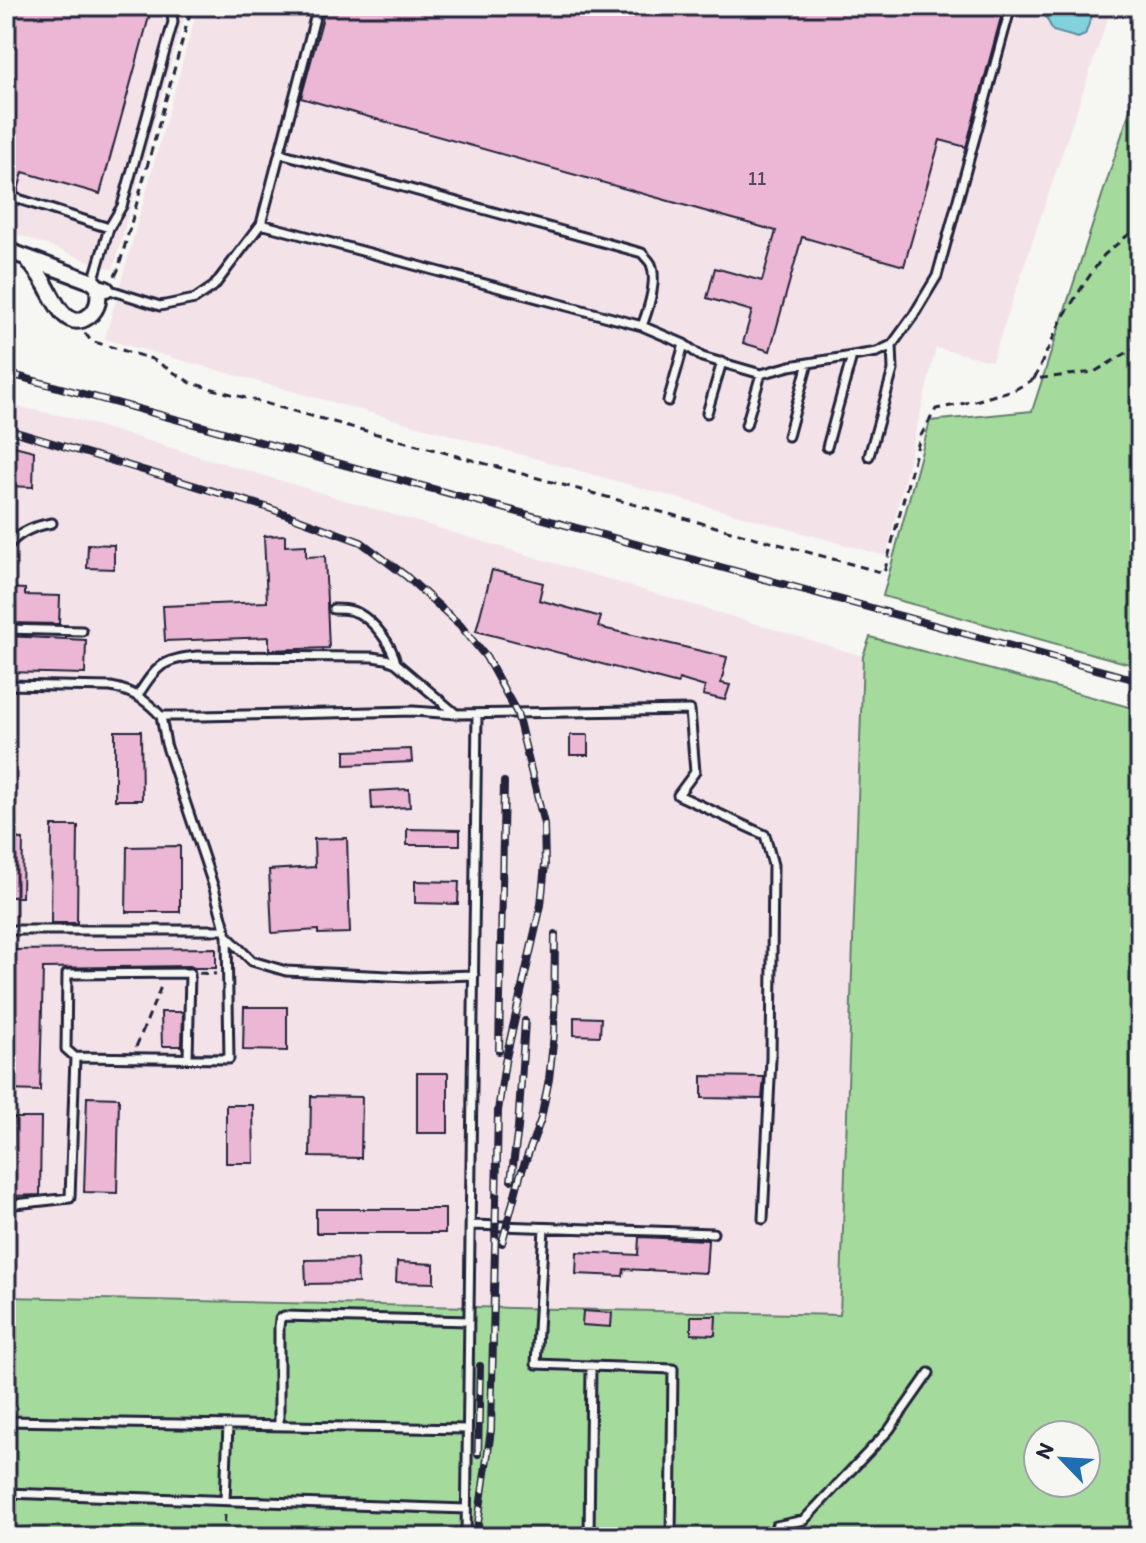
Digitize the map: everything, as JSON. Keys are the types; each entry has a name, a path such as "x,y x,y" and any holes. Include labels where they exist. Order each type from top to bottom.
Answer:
{"street":[{"path":"6,250 27,258 99,286 96,310 85,319 65,316 27,258"}],"lane":[{"path":"171,6 173,22 122,206 109,228 99,286 160,306 195,299 214,286 261,224 318,6"},
{"path":"261,224 642,326 684,344 702,357 761,374 877,352 892,345 937,276 1011,6"},
{"path":"280,153 642,253 651,265 652,284 651,300 642,326"},
{"path":"6,195 109,228"},
{"path":"668,401 684,344"},
{"path":"869,456 893,370 892,345"},
{"path":"827,447 852,356"},
{"path":"707,413 722,362"},
{"path":"788,436 808,363"},
{"path":"746,425 761,374"},
{"path":"6,549 12,540 29,529 52,523"},
{"path":"333,609 359,613 370,622 394,653 396,663"},
{"path":"6,629 82,631"},
{"path":"138,695 151,674 175,658 372,657 396,663 456,714"},
{"path":"6,685 111,687 138,695 161,716 166,744 226,933 229,1059 75,1057 66,1049 67,974 190,973 188,1058"},
{"path":"161,716 690,710 695,772 678,795 765,835 773,865 771,1059 763,1219"},
{"path":"466,1537 477,714"},
{"path":"6,930 226,933 252,961 286,971 409,977 474,975"},
{"path":"6,1205 70,1198 75,1057"},
{"path":"471,1225 713,1233"},
{"path":"544,1228 536,1364 673,1369 671,1537"},
{"path":"279,1426 279,1327 280,1319 284,1316 469,1321"},
{"path":"589,1537 591,1366"},
{"path":"775,1537 776,1526 804,1520 889,1430 929,1373"},
{"path":"6,1421 467,1429"},
{"path":"225,1500 228,1425"},
{"path":"6,1493 466,1509"}],"path":[{"path":"99,286 118,270 192,6"},
{"path":"1140,26 1136,39 1140,59"},
{"path":"1034,379 1062,319 1104,255 1128,235 1140,235"},
{"path":"76,320 91,341 152,359 191,383 884,573 920,437 936,409 1016,389 1034,379 1094,372 1140,345"},
{"path":"131,1058 166,973"},
{"path":"224,1537 225,1500"}],"shaded area":[{"path":"6,6 187,6 113,270 6,230"},
{"path":"198,6 1112,6 992,361 936,348 886,556 105,339"},
{"path":"6,404 72,418 863,656 840,1315 6,1537"}],"green space":[{"path":"1140,79 1140,667 883,596 930,421 1032,411"},
{"path":"870,637 1140,710 1140,1537 6,1537 6,1297 840,1315 863,656"}],"water":[{"path":"1043,6 1095,6 1085,35 1078,38 1053,31"}],"building":[{"path":"6,6 152,6 100,194 23,172 18,191 6,188"},
{"path":"326,6 1004,6 966,147 940,140 904,266 802,237 770,351 743,343 752,311 707,298 715,268 762,281 776,231 301,98"},
{"path":"6,444 34,451 33,487 6,486"},
{"path":"285,535 285,546 306,545 306,557 325,556 329,648 269,650 269,637 165,641 163,606 267,602 264,536"},
{"path":"88,544 114,545 114,569 87,568"},
{"path":"492,570 543,583 539,600 601,617 598,627 727,657 721,683 730,685 725,700 703,695 705,687 679,679 678,684 476,631"},
{"path":"6,588 25,589 25,595 60,596 59,624 6,623"},
{"path":"6,636 86,640 85,674 6,672"},
{"path":"115,731 141,731 142,800 115,800"},
{"path":"570,735 588,735 588,755 570,755"},
{"path":"411,749 412,762 345,765 345,751"},
{"path":"409,789 410,807 372,809 371,791"},
{"path":"52,826 78,826 77,923 51,923"},
{"path":"407,829 460,830 460,845 407,845"},
{"path":"6,838 23,839 22,897 6,897"},
{"path":"347,838 350,933 318,934 318,930 272,933 269,870 315,867 314,839"},
{"path":"180,846 180,912 126,912 127,847"},
{"path":"415,881 459,882 458,904 415,903"},
{"path":"216,948 216,968 43,968 40,1091 6,1090 6,950"},
{"path":"244,1007 287,1007 287,1051 243,1050"},
{"path":"161,1012 183,1012 182,1046 162,1046"},
{"path":"574,1017 601,1018 600,1036 574,1035"},
{"path":"417,1073 448,1073 448,1133 417,1133"},
{"path":"702,1076 764,1077 762,1099 702,1098"},
{"path":"311,1096 362,1097 361,1158 310,1157"},
{"path":"87,1097 119,1098 117,1193 84,1192"},
{"path":"226,1105 253,1105 254,1163 226,1163"},
{"path":"13,1118 41,1118 40,1195 12,1196"},
{"path":"316,1209 445,1209 445,1233 316,1233"},
{"path":"639,1237 708,1240 706,1273 624,1269 623,1276 576,1274 577,1252 638,1255"},
{"path":"357,1259 358,1283 306,1284 305,1260"},
{"path":"397,1262 434,1264 434,1283 396,1282"},
{"path":"583,1311 612,1313 611,1327 582,1325"},
{"path":"691,1316 716,1316 715,1335 691,1334"}],"railway":[{"path":"6,373 1140,681"},
{"path":"6,429 266,507 361,542 406,576 460,625 486,657 517,713 544,824 545,864 541,905 505,1062 498,1111 491,1430 476,1537"},
{"path":"499,1051 504,782"},
{"path":"502,1243 520,1176 541,1119 549,1079 554,1034 555,934"},
{"path":"511,1180 518,1128 525,1021"},
{"path":"478,1454 480,1366"}]}
